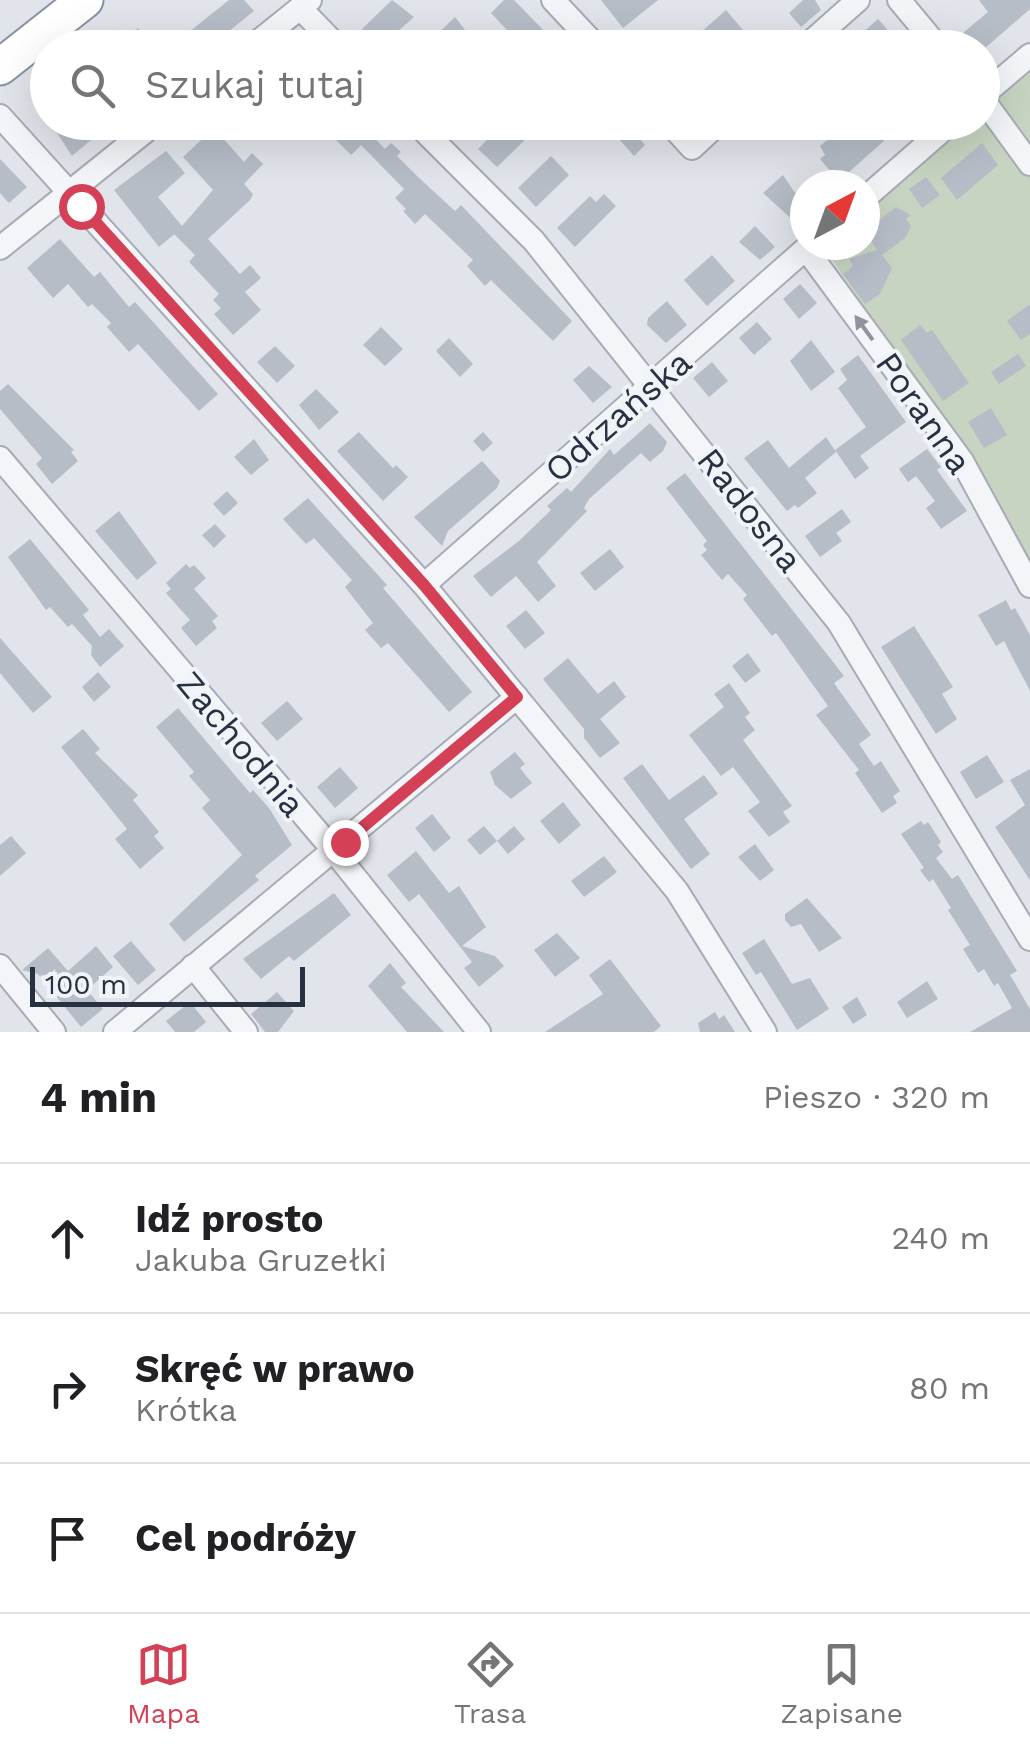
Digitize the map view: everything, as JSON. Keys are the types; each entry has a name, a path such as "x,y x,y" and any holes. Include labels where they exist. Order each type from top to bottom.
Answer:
{"highway":[{"path":"47,30 85,0"},
{"path":"0,67 30,43"}],"street":[{"path":"553,0 581,30"},
{"path":"824,30 858,0"},
{"path":"899,0 924,30"},
{"path":"272,30 305,4 325,30"},
{"path":"1000,81 1030,55"},
{"path":"0,116 424,585 677,891 765,1032"},
{"path":"1000,122 1030,164"},
{"path":"0,248 134,140"},
{"name":"Radosna","path":"432,140 534,241 653,385 839,623 1030,939"},
{"path":"880,185 931,140"},
{"name":"Odrzańska","path":"424,585 793,260"},
{"name":"Poranna","path":"817,260 962,461 1030,586"},
{"name":"Zachodnia","path":"0,458 334,851 479,1032"},
{"path":"115,1032 517,697"},
{"path":"0,966 54,1032"},
{"path":"192,966 246,1032"}],"green space":[{"path":"1030,68 1030,577 935,414 832,260 880,260 880,197 946,140 1000,140 1000,94"}],"building":[{"path":"229,0 244,0 254,11 230,30 192,30"},
{"path":"392,0 414,17 399,30 362,29"},
{"path":"504,0 514,0 543,30 507,30 491,13"},
{"path":"601,0 658,0 623,28"},
{"path":"803,0 815,0 821,10 801,27 789,13"},
{"path":"979,0 1030,0 1030,9 1000,35 1000,30 966,30 988,12"},
{"path":"726,10 743,30 703,30"},
{"path":"455,17 465,30 442,30"},
{"path":"878,19 887,30 866,30"},
{"path":"62,140 91,140 72,156"},
{"path":"201,140 225,140 244,162 252,153 263,164 244,184 253,194 250,200 208,239 240,274 250,265 261,278 245,292 261,310 233,335 214,314 221,308 213,300 219,294 189,262 195,255 174,234 159,247 114,190 166,151 185,173 158,197 182,226 213,190 183,157"},
{"path":"336,140 376,140 385,149 391,143 401,152 397,156 417,176 455,211 461,205 572,321 553,341 491,280 485,286 467,266 473,260 425,214 415,224 395,198 404,189 361,145 351,155"},
{"path":"487,140 525,140 497,167 478,149"},
{"path":"620,140 641,140 645,145 634,156"},
{"path":"827,140 885,140 851,170 830,170 820,159 825,155 820,146"},
{"path":"982,143 998,165 957,200 941,178"},
{"path":"551,156 569,175 536,207 518,188"},
{"path":"0,159 27,187 9,203 0,193"},
{"path":"783,175 790,186 790,217 763,193"},
{"path":"926,177 940,195 922,208 909,189"},
{"path":"604,194 616,206 575,247 557,228 590,196 596,202"},
{"path":"896,207 911,215 906,219 911,226 906,237 882,255 892,268 880,294 865,304 843,274 853,266 850,260 880,260 880,219"},
{"path":"755,226 775,247 760,260 739,242"},
{"path":"60,239 94,277 100,272 129,307 135,302 218,394 199,411 138,344 129,352 107,327 111,323 92,304 88,307 68,284 53,298 27,268"},
{"path":"712,255 735,281 707,306 684,280"},
{"path":"800,284 817,303 799,319 783,299"},
{"path":"667,301 687,325 666,343 647,325 648,318"},
{"path":"1030,304 1030,334 1021,340 1007,321"},
{"path":"757,322 772,339 754,355 739,338"},
{"path":"920,325 927,333 932,330 969,383 943,401 901,340"},
{"path":"381,327 403,349 385,366 363,345"},
{"path":"449,338 473,364 460,377 436,351"},
{"path":"811,340 835,372 811,391 790,361"},
{"path":"275,346 295,366 277,383 257,362"},
{"path":"1018,354 1026,366 999,384 991,372"},
{"path":"858,355 906,422 860,456 869,468 855,479 835,450 866,427 838,388 847,380 840,369"},
{"path":"712,362 728,381 709,397 693,378"},
{"path":"589,366 612,387 593,403 573,380"},
{"path":"8,384 74,450 71,452 78,461 52,484 36,464 42,458 0,409 0,391"},
{"path":"316,389 339,412 319,430 299,405"},
{"path":"991,408 1007,435 984,448 968,422"},
{"path":"650,423 667,442 663,451 650,462 641,453 589,499 584,508 587,511 537,562 556,586 538,602 516,576 491,597 473,576 520,540 551,510 547,506 567,488 571,492 610,449 614,455"},
{"path":"359,432 393,468 396,465 408,477 383,501 337,451"},
{"path":"483,432 493,443 483,452 473,441"},
{"path":"826,437 836,452 805,478 817,493 798,508 795,505 787,511 744,458 768,440 789,468"},
{"path":"254,439 269,460 251,475 234,457"},
{"path":"927,449 967,511 941,529 926,508 935,501 916,476 908,482 899,469"},
{"path":"482,461 500,481 497,488 448,531 442,546 414,517"},
{"path":"685,473 844,676 834,683 871,735 859,744 874,766 881,761 900,791 893,796 897,803 882,813 855,773 859,770 816,715 828,706 776,633 772,636 743,599 747,595 728,574 722,580 701,555 707,550 703,545 707,541 666,488"},
{"path":"227,491 238,503 224,516 213,504"},
{"path":"308,498 387,585 383,588 472,692 449,712 388,643 381,648 365,630 373,623 345,587 352,580 314,538 306,544 283,519"},
{"path":"842,509 851,522 836,533 842,541 820,557 805,536"},
{"path":"119,511 157,563 137,580 95,531"},
{"path":"215,524 226,536 214,548 202,535"},
{"path":"30,539 89,610 83,615 100,637 109,629 124,646 100,667 91,655 92,646 72,624 68,627 50,607 46,610 8,557"},
{"path":"610,549 624,567 595,591 580,573"},
{"path":"186,564 190,568 194,565 206,578 194,589 218,616 212,621 217,628 196,646 181,628 190,620 166,593 171,589 166,583"},
{"path":"1006,600 1030,635 1030,691 1004,641 996,646 978,615"},
{"path":"526,610 545,633 525,649 506,626"},
{"path":"914,626 953,687 942,694 957,719 936,734 881,647"},
{"path":"0,638 52,697 33,713 0,673"},
{"path":"748,653 761,671 745,683 732,666"},
{"path":"568,658 598,694 614,681 626,697 600,719 620,743 600,758 584,738 584,729 543,679"},
{"path":"98,672 111,687 94,702 82,687"},
{"path":"729,683 750,713 745,717 755,730 743,740 792,806 783,812 790,822 769,837 748,811 760,802 733,767 721,776 689,735 724,707 714,694"},
{"path":"287,701 303,719 277,741 261,723"},
{"path":"178,708 250,793 253,790 269,808 292,845 255,876 259,880 184,942 169,924 242,855 202,808 210,800 189,776 194,772 156,727"},
{"path":"83,729 100,749 95,753 138,795 133,800 159,832 154,836 164,848 140,869 115,839 127,829 61,747"},
{"path":"515,752 525,764 520,768 532,783 511,799 495,785 490,772"},
{"path":"987,755 1004,782 976,799 960,772"},
{"path":"642,764 669,800 704,775 718,794 684,819 710,854 691,869 623,778"},
{"path":"340,767 358,788 335,808 317,787"},
{"path":"1030,769 1030,880 995,827 1025,805 1010,780"},
{"path":"563,802 581,825 559,844 540,821"},
{"path":"432,814 451,838 434,852 415,828"},
{"path":"921,821 924,825 928,822 941,842 938,845 943,852 936,858 952,879 958,875 1017,971 1010,975 1030,1009 1030,1032 970,1032 1012,1008 998,983 994,986 984,969 978,973 963,949 970,945 948,910 951,908 933,879 929,882 920,870 924,868 901,834"},
{"path":"484,826 497,841 480,855 467,840"},
{"path":"514,826 525,839 508,854 497,841"},
{"path":"11,836 26,853 0,876 0,845"},
{"path":"755,844 774,870 760,881 738,857"},
{"path":"416,851 449,893 459,886 486,927 462,946 495,956 504,966 479,987 464,968 472,962 419,894 409,902 387,875"},
{"path":"604,856 617,872 584,897 571,881"},
{"path":"334,893 351,915 294,961 289,956 261,979 243,959"},
{"path":"807,898 842,938 819,952 801,924 791,927 785,920 785,914"},
{"path":"557,933 580,958 555,977 534,950"},
{"path":"764,939 792,984 810,978 829,1009 797,1030 761,972 756,975 742,953"},
{"path":"131,941 156,970 138,985 113,956"},
{"path":"96,946 113,967 87,990 103,1009 81,1027 38,974 22,970 48,948 68,971"},
{"path":"610,959 661,1026 654,1032 545,1032 603,994 589,975"},
{"path":"390,963 406,983 401,987 444,1032 407,1032 368,986"},
{"path":"927,981 938,999 907,1018 897,1002"},
{"path":"277,992 294,1011 278,1032 265,1032 251,1014"},
{"path":"857,997 867,1015 853,1024 842,1007"},
{"path":"190,1002 206,1022 194,1032 175,1032 166,1021"},
{"path":"715,1012 719,1019 724,1015 735,1032 700,1032 698,1023"}],"route":[{"path":"81,206 424,585 517,697 345,842"}]}
